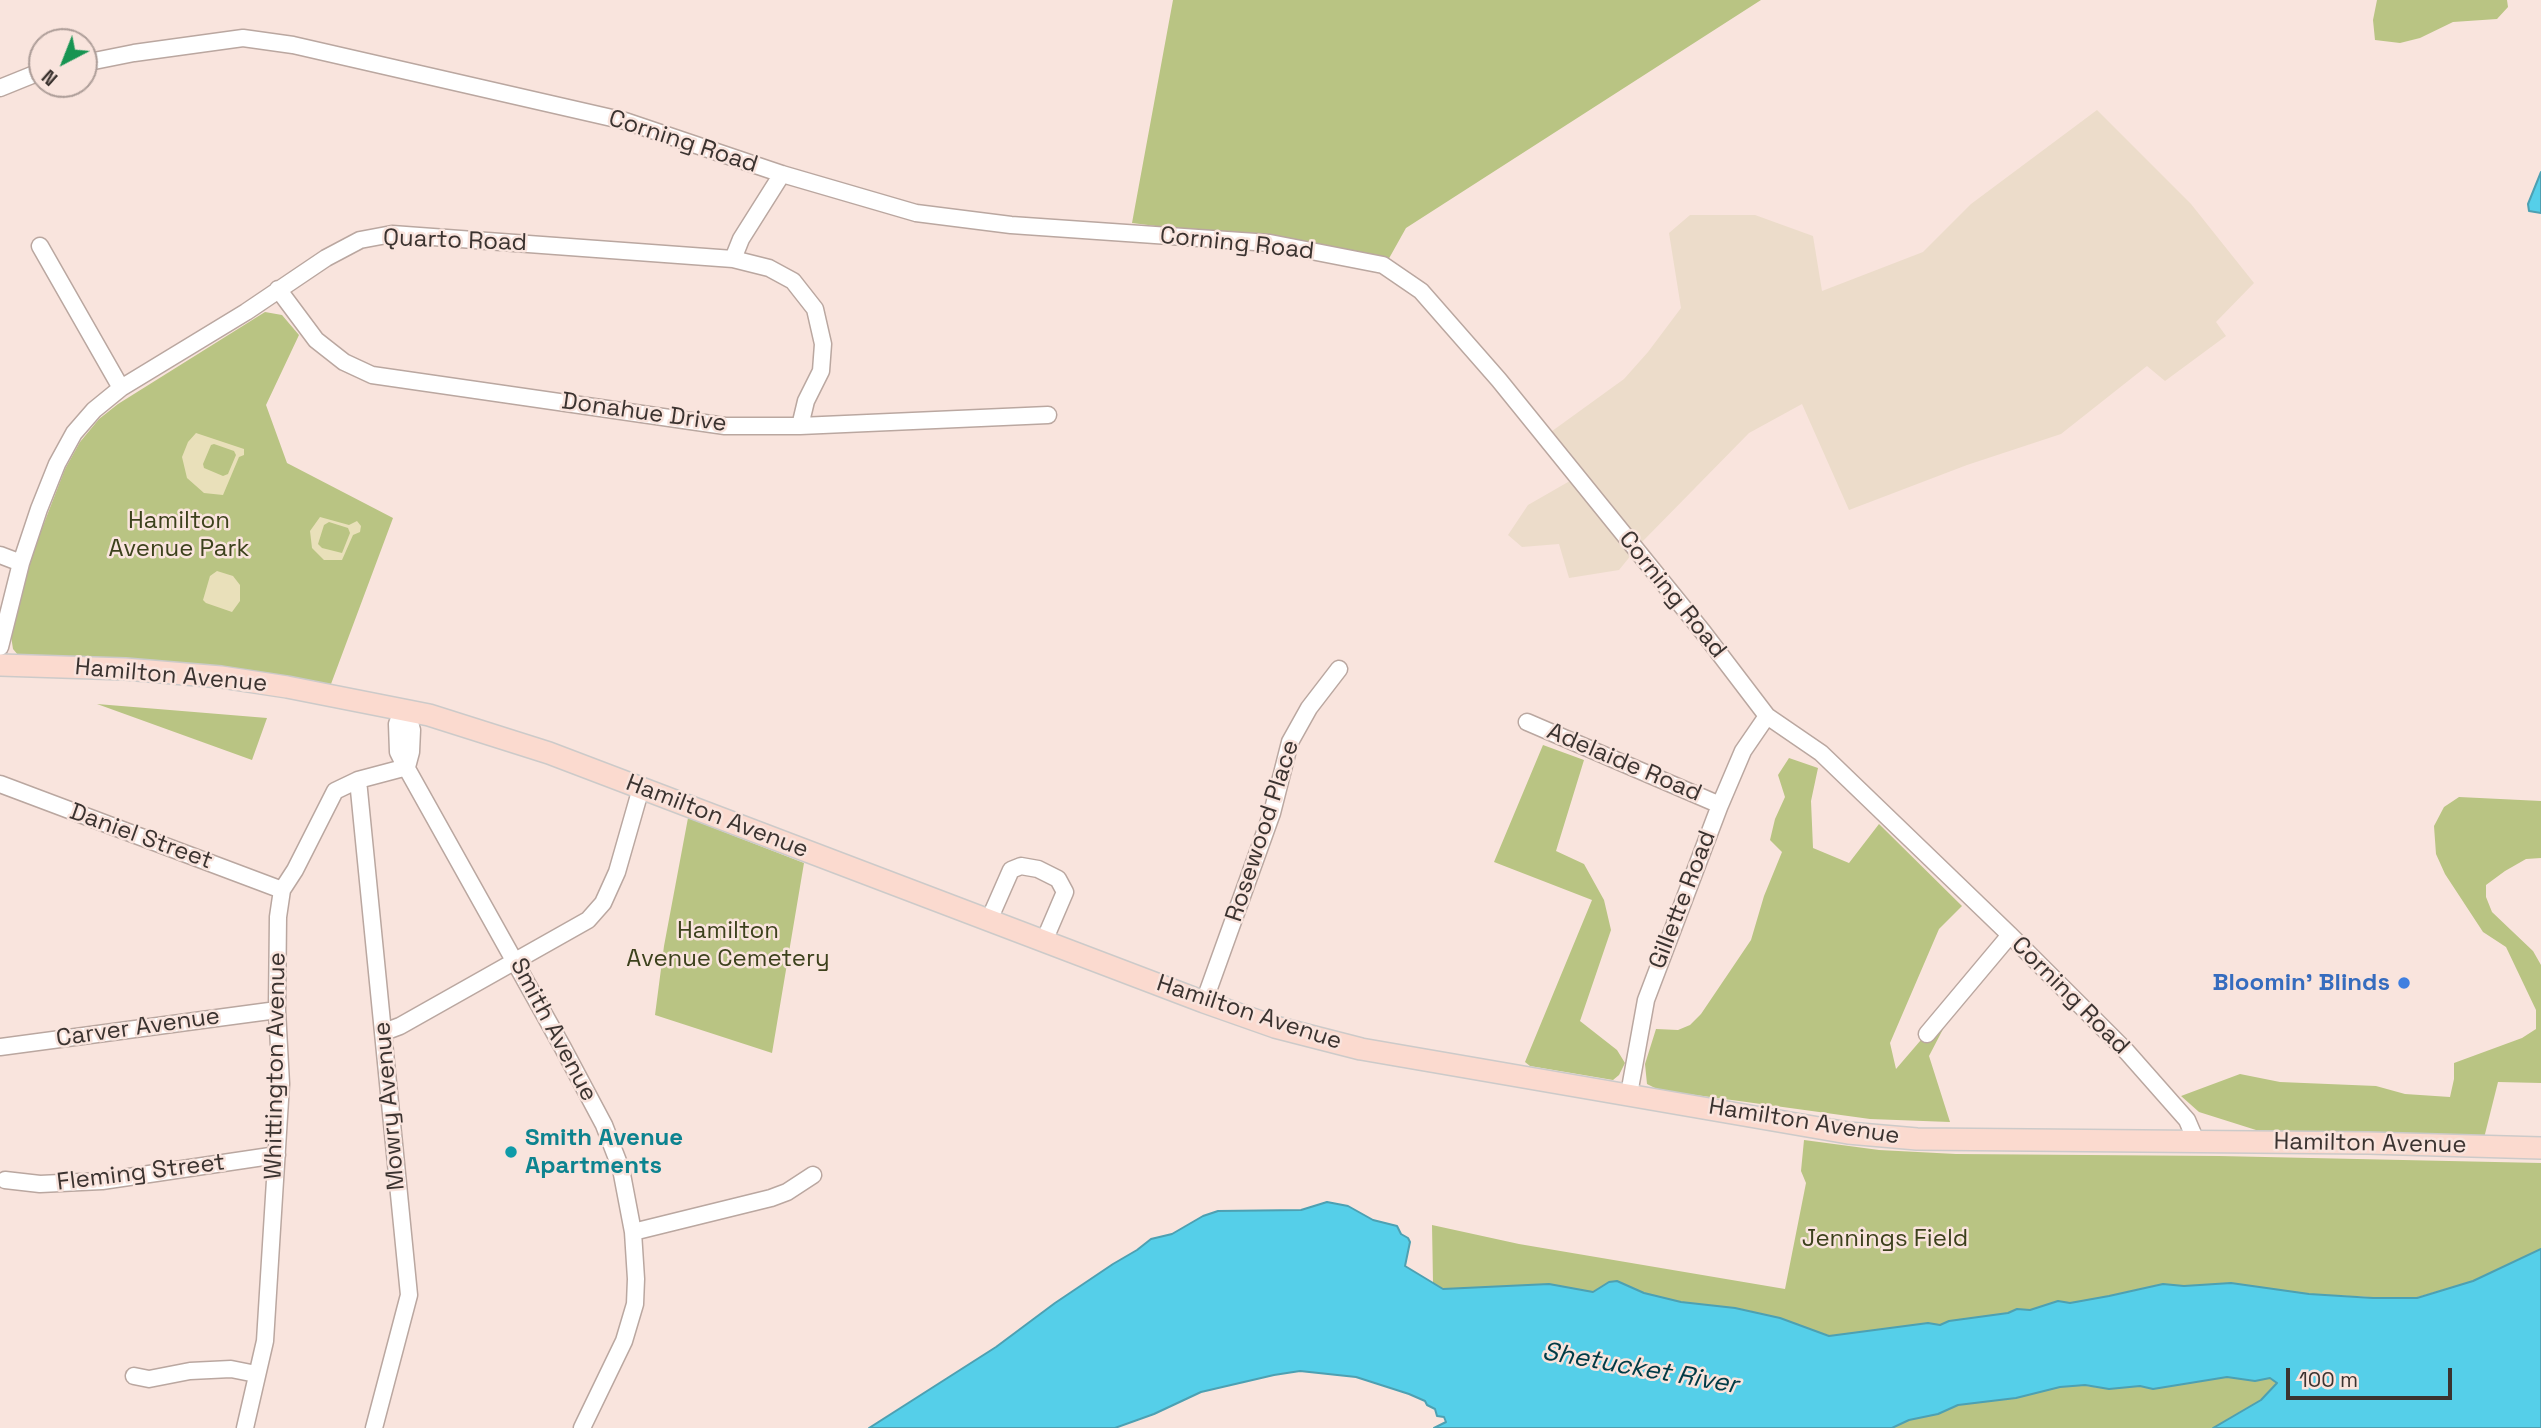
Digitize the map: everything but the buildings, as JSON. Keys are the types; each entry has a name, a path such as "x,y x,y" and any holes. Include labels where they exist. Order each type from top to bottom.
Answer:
{"main road":[{"name":"Hamilton Avenue","path":"0,665 125,669 287,687 403,709 492,734 1205,1002 1275,1027 1362,1049 1848,1133 1917,1139 2541,1148"}],"street":[{"name":"Corning Road","path":"98,60 243,38 293,45 625,121 782,174 916,212 1011,225 1270,243 1383,265 1421,292 1499,380 1703,632 1767,716 1821,753 2010,935 2127,1052 2187,1120 2196,1141"},
{"path":"0,88 28,77"},
{"path":"733,259 741,239 782,174"},
{"name":"Quarto Road","path":"0,647 21,563 57,464 74,433 94,410 121,388 326,258 360,240 393,234 733,259 769,268 793,281 815,309 823,344 821,371 806,401 800,426"},
{"path":"40,246 121,388"},
{"name":"Donahue Drive","path":"278,289 316,340 344,362 372,375 725,426 800,426 1048,415"},
{"path":"0,555 21,563"},
{"name":"Rosewood Place","path":"1205,1002 1274,805 1290,743 1309,708 1339,669"},
{"name":"Smith Avenue","path":"403,709 397,724 397,746 401,758 604,1125 621,1169 633,1232 636,1279 631,1321 616,1359 582,1428"},
{"name":"Gillette Road","path":"1629,1094 1646,999 1743,751 1767,716"},
{"name":"Adelaide Road","path":"1527,722 1720,805"},
{"name":"Whittington Avenue","path":"245,1428 265,1341 281,1084 277,1010 278,917 282,890 295,870 334,791 358,780 407,767"},
{"name":"Mowry Avenue","path":"358,780 409,1294 374,1428"},
{"name":"Daniel Street","path":"0,785 282,890"},
{"path":"383,1032 400,1026 588,920 603,903 617,872 641,788"},
{"path":"989,920 1011,870 1021,866 1038,869 1058,879 1065,892 1044,941"},
{"path":"1927,1034 2010,935"},
{"name":"Carver Avenue","path":"0,1047 277,1010"},
{"name":"Fleming Street","path":"5,1180 40,1184 102,1181 277,1155"},
{"path":"633,1232 771,1198 787,1192 813,1174"},
{"path":"134,1376 149,1379 190,1371 225,1369 256,1374"}],"shaded area":[{"path":"2097,110 2191,204 2254,283 2216,322 2226,336 2165,381 2147,366 2061,434 1967,465 1849,510 1802,404 1749,433 1641,543 1619,570 1569,578 1559,544 1522,547 1508,535 1528,505 1582,474 1548,434 1624,379 1681,308 1669,233 1690,215 1755,215 1813,236 1822,291 1923,252 1971,204"}],"green space":[{"path":"1173,0 1761,0 1406,228 1387,262 1338,249 1132,223"},
{"path":"2377,0 2507,0 2508,7 2497,19 2453,22 2420,38 2400,43 2375,40 2373,20"},
{"name":"Hamilton Avenue Park","path":"265,312 282,315 299,335 266,405 287,463 393,518 331,684 223,668 18,655 13,649 11,636 27,567 65,469 80,442 99,419 118,404"},
{"path":"97,704 267,718 252,760"},
{"path":"1543,745 1584,760 1556,851 1584,864 1604,900 1611,930 1580,1021 1617,1050 1625,1063 1613,1080 1530,1066 1525,1062 1592,900 1494,862"},
{"path":"1789,758 1818,768 1811,801 1813,848 1849,863 1879,824 1962,906 1939,929 1890,1043 1896,1069 1951,1005 1953,1010 1929,1056 1950,1122 1870,1119 1659,1090 1647,1084 1645,1064 1656,1029 1678,1030 1690,1025 1701,1014 1751,940 1764,896 1782,852 1770,840 1775,819 1785,797 1778,775"},
{"path":"2459,797 2541,801 2541,858 2526,859 2505,871 2486,885 2486,897 2492,912 2533,951 2541,965 2541,1083 2498,1082 2484,1138 2256,1130 2199,1112 2181,1096 2240,1074 2280,1082 2376,1086 2405,1094 2450,1097 2454,1063 2522,1038 2536,1029 2536,1010 2506,947 2483,932 2445,874 2436,854 2434,826 2444,807"},
{"name":"Hamilton Avenue Cemetery","path":"688,818 804,863 772,1053 655,1015 664,946"},
{"name":"Jennings Field","path":"1804,1140 1879,1150 1956,1154 2541,1163 2541,1249 2473,1281 2411,1299 2309,1294 2231,1283 2184,1286 2163,1284 2070,1303 2058,1301 2030,1310 2017,1309 2008,1313 1948,1321 1940,1325 1928,1323 1831,1336 1767,1315 1681,1302 1644,1293 1617,1281 1609,1282 1593,1292 1549,1284 1443,1289 1433,1283 1432,1225 1519,1244 1785,1289 1806,1183 1801,1171"},
{"path":"2227,1377 2255,1381 2270,1378 2277,1383 2261,1400 2213,1428 1892,1428 1958,1405 2016,1398 2060,1387 2079,1385 2109,1389 2140,1386 2153,1389"}],"sand":[{"path":"196,433 244,449 244,455 239,457 223,495 204,493 187,478 182,457 188,442","holes":["211,445 234,451 236,455 228,474 223,476 204,468 203,464"]},
{"path":"320,517 349,525 357,521 361,526 360,532 353,535 342,560 324,560 312,548 310,531","holes":["329,522 348,528 350,533 342,553 322,548 318,544 324,525"]},
{"path":"217,571 233,576 240,585 240,601 232,612 203,600 210,576"}],"water":[{"path":"2541,172 2541,213 2529,211 2528,204"},
{"name":"Shetucket River","path":"1327,1202 1348,1206 1373,1220 1397,1226 1410,1242 1405,1266 1443,1289 1549,1284 1593,1292 1609,1282 1617,1281 1644,1293 1681,1302 1735,1308 1780,1318 1829,1336 1928,1323 1940,1325 1949,1321 2008,1313 2017,1309 2030,1310 2058,1301 2070,1303 2163,1284 2184,1286 2231,1283 2309,1294 2417,1298 2473,1281 2541,1249 2541,1428 2213,1428 2261,1400 2277,1383 2270,1378 2255,1381 2227,1377 2153,1389 2140,1386 2109,1389 2085,1385 2060,1387 2016,1398 1958,1405 1892,1428 1434,1428 1446,1422 1444,1417 1437,1416 1435,1409 1425,1401 1409,1394 1356,1377 1300,1371 1201,1392 1154,1414 1115,1428 869,1428 996,1347 1055,1303 1151,1239 1172,1234 1203,1216 1218,1211 1301,1210"}],"place":[{"name":"Bloomin' Blinds","path":"2404,983"},
{"name":"Smith Avenue Apartments","path":"511,1152"}]}
